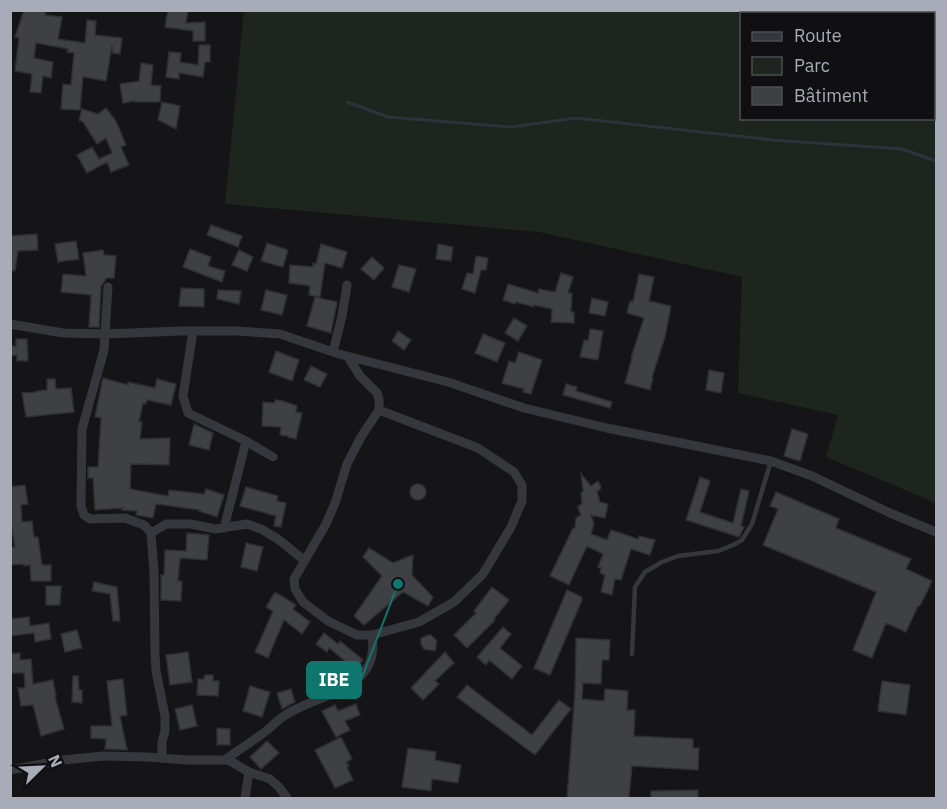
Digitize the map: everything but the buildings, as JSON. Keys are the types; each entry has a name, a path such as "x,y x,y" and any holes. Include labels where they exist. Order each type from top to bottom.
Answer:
{"street":[{"path":"333,352 348,285"},
{"path":"108,287 104,350 82,429 81,506 84,515 90,519 125,518 144,525 151,533 155,655 165,723 162,758"},
{"path":"10,324 63,333 238,330 280,334 348,357 448,382 524,408 607,428 771,461 812,476 936,532"},
{"path":"193,331 183,396 188,413 273,457"},
{"path":"348,357 360,376 377,393 379,410 347,464 335,504 326,524 294,579 295,589 303,602 328,621 357,635 372,635 419,622 454,602 483,574 511,527 522,501 522,485 514,472 478,448 379,410"},
{"path":"224,528 246,441"},
{"path":"151,533 166,524 191,524 215,529 247,524 278,539 304,561"},
{"path":"225,760 285,715 346,687 363,674 370,661 372,635"},
{"path":"10,771 63,760 103,756 225,760 270,779 287,798"},
{"path":"245,798 249,772"}],"lane":[{"path":"632,654 635,587 645,572 678,556 718,551 742,540 752,524 771,461"}],"green space":[{"path":"244,10 772,11 740,12 740,120 935,120 936,83 936,503 826,457 838,415 738,393 742,277 539,232 225,204"}],"waterway":[{"path":"347,102 388,117 511,127 576,118 772,140 902,149 936,161"}],"place":[{"name":"IBE","path":"398,584"}]}
